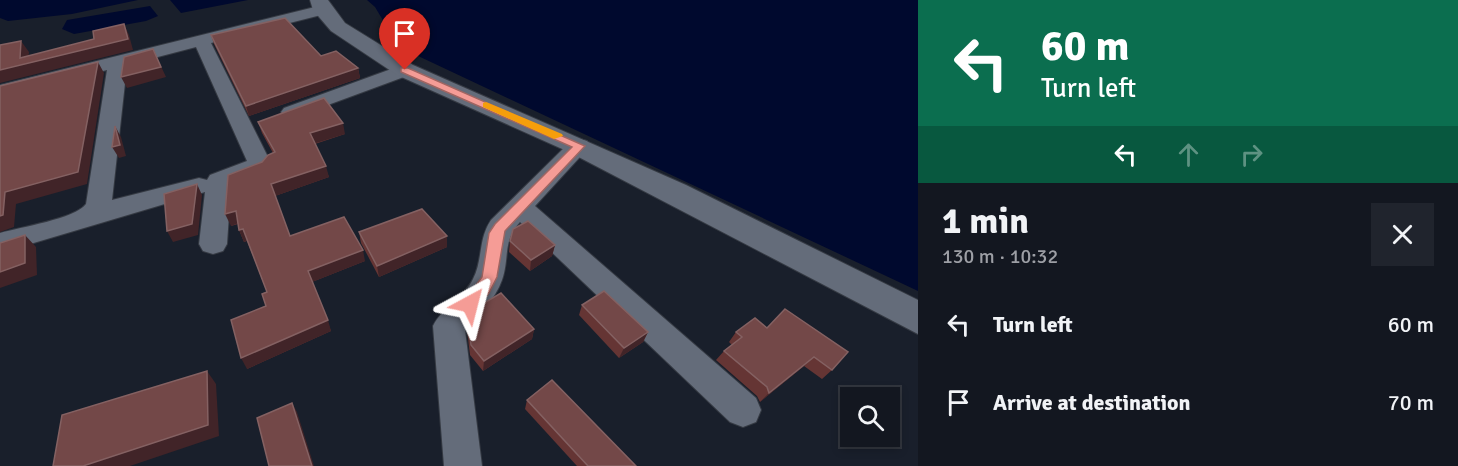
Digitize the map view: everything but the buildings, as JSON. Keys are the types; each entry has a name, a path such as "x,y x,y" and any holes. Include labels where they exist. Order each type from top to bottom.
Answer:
{"street":[{"path":"0,90 201,39 321,5 338,27 361,44 405,70 579,146 675,192 918,318"},
{"path":"0,243 220,180 257,166 259,163 201,39"},
{"path":"92,215 103,194 118,60"},
{"path":"243,130 405,70"},
{"path":"463,466 449,326 484,289 489,277 496,233 579,146"},
{"path":"213,244 220,180"},
{"path":"521,208 743,410"}],"water":[{"path":"0,0 138,0 72,14 8,21 0,18"},
{"path":"170,0 248,0 181,13"},
{"path":"367,0 918,0 918,291 399,47 375,7"},
{"path":"150,6 158,16 146,21 74,34 62,29 67,20"}],"slow traffic":[{"path":"486,105 558,136"}],"route":[{"path":"405,70 579,146 500,227 496,233 489,277 484,289 470,304"}]}
